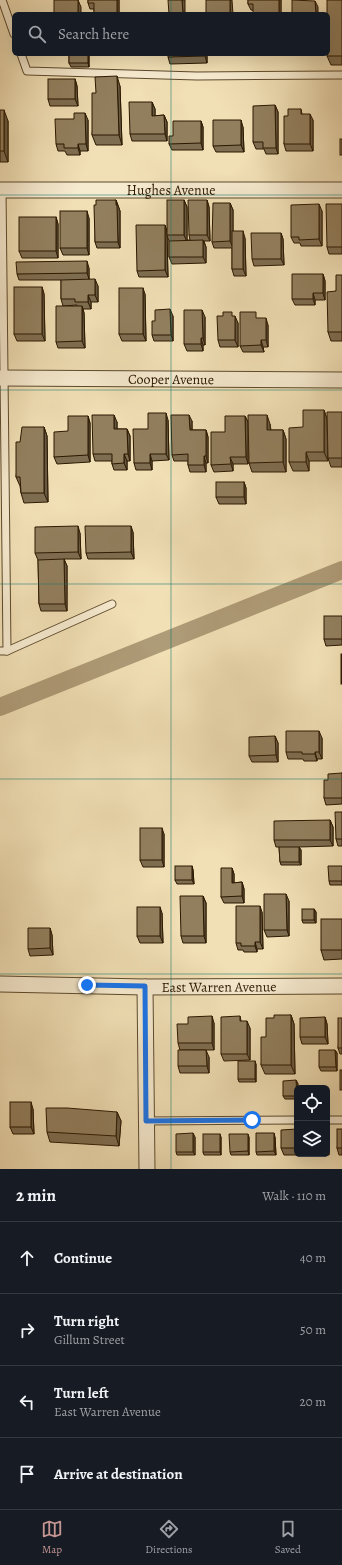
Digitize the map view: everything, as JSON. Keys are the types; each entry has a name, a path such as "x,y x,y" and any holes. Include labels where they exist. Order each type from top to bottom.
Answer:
{"street":[{"name":"Hughes Avenue","path":"1,190 342,190"},
{"name":"Cooper Avenue","path":"2,378 342,380"},
{"name":"East Warren Avenue","path":"0,984 342,986"},
{"path":"145,986 147,1169"}],"lane":[{"path":"2,0 12,28"},
{"path":"22,56 27,71 197,76 342,75"},
{"path":"1,190 4,651 112,604"},
{"path":"146,1121 294,1120"},
{"path":"330,1120 342,1120"}],"building":[{"path":"54,0 78,0 78,12 54,12"},
{"path":"88,0 117,0 117,12 94,12 94,3 88,3"},
{"path":"168,0 182,0 183,12 169,12"},
{"path":"206,0 230,0 230,12 206,12"},
{"path":"248,0 279,0 279,12 253,12 253,4 248,4"},
{"path":"292,0 315,1 316,12 292,12"},
{"path":"327,0 342,0 342,56 330,56 330,12 327,12"},
{"path":"69,56 88,56 88,63 69,63"},
{"path":"168,56 205,56 168,57"},
{"path":"117,76 119,135 92,135 92,93 96,93 95,77"},
{"path":"48,79 75,79 75,99 48,99"},
{"path":"129,102 152,102 152,116 164,115 165,134 130,134"},
{"path":"275,105 276,148 263,148 263,142 253,142 253,106"},
{"path":"288,109 301,109 301,114 310,114 310,144 284,144 284,116 288,116"},
{"path":"0,110 4,110 4,151 0,151"},
{"path":"74,113 85,113 86,144 78,144 78,148 64,148 64,144 56,144 55,119 74,119"},
{"path":"213,120 241,120 241,145 213,146"},
{"path":"173,121 201,121 201,143 169,144 169,136 173,136"},
{"path":"340,139 342,139 342,155 340,155"},
{"path":"96,200 116,200 118,242 95,242 94,205 96,205"},
{"path":"167,200 184,200 184,235 167,235"},
{"path":"188,200 207,200 207,235 189,235"},
{"path":"213,203 230,203 230,241 212,242"},
{"path":"319,204 319,239 299,240 299,237 291,237 291,205"},
{"path":"326,204 342,204 342,247 327,247"},
{"path":"60,211 87,211 87,248 60,248"},
{"path":"19,217 56,217 56,251 19,251"},
{"path":"136,225 165,225 165,270 137,271"},
{"path":"232,231 243,231 243,269 232,269"},
{"path":"251,233 281,233 281,259 252,259"},
{"path":"203,240 203,257 169,257 169,241"},
{"path":"87,261 87,273 17,274 16,262"},
{"path":"292,274 323,274 323,293 313,293 313,299 292,299"},
{"path":"336,275 342,275 342,332 328,332 327,292 336,291"},
{"path":"95,279 95,295 88,295 88,302 75,302 75,299 61,299 61,280"},
{"path":"14,287 42,287 42,334 14,334"},
{"path":"119,288 143,288 143,334 119,334"},
{"path":"56,306 82,306 82,341 56,342"},
{"path":"170,309 171,335 152,335 152,321 155,321 155,310"},
{"path":"184,310 202,310 203,338 201,338 201,344 184,344"},
{"path":"223,312 232,312 232,316 235,316 235,340 218,340 217,316 223,316"},
{"path":"240,312 256,312 256,318 266,318 266,340 261,340 261,345 240,346"},
{"path":"303,410 324,410 324,452 306,452 306,462 289,462 289,428 303,427"},
{"path":"327,412 342,412 342,458 328,458"},
{"path":"148,413 166,413 166,454 150,454 150,463 134,463 133,429 148,429"},
{"path":"92,415 114,415 114,429 127,429 128,454 124,454 124,463 112,464 112,454 93,454"},
{"path":"171,415 189,415 190,430 206,430 206,456 204,456 204,465 188,465 188,454 172,455"},
{"path":"248,415 267,415 267,430 283,430 283,462 249,463"},
{"path":"68,416 88,416 88,455 54,457 54,432 68,431"},
{"path":"225,416 245,416 246,457 230,457 231,464 211,465 211,432 225,432"},
{"path":"22,427 44,427 44,493 21,493 20,477 16,477 16,442 20,442"},
{"path":"216,482 244,482 244,497 216,497"},
{"path":"78,526 78,552 35,553 35,527"},
{"path":"85,526 131,526 131,552 86,553"},
{"path":"64,559 65,604 39,604 38,560"},
{"path":"324,616 342,616 342,639 324,639"},
{"path":"342,654 342,684 341,684"},
{"path":"286,731 319,731 319,752 315,752 315,754 302,754 302,752 286,752"},
{"path":"275,736 276,755 249,756 249,737"},
{"path":"342,773 342,798 324,798 324,780 328,780 328,774"},
{"path":"335,812 342,812 342,839 336,839"},
{"path":"330,820 330,840 274,840 274,821"},
{"path":"140,828 162,828 162,860 140,860"},
{"path":"279,847 299,847 299,862 280,862"},
{"path":"175,866 192,866 192,880 175,880"},
{"path":"328,866 342,866 342,881 329,881"},
{"path":"221,868 232,868 232,883 242,882 242,896 221,897"},
{"path":"264,894 286,894 287,930 264,930"},
{"path":"180,896 203,896 204,936 181,936"},
{"path":"236,906 260,906 260,942 255,942 255,946 241,946 241,943 236,943"},
{"path":"137,907 160,907 160,936 137,936"},
{"path":"302,909 314,909 314,920 302,920"},
{"path":"321,919 342,919 342,950 321,950"},
{"path":"28,928 50,928 50,948 28,949"},
{"path":"274,1015 291,1015 291,1065 261,1065 261,1037 266,1037 266,1018 274,1018"},
{"path":"212,1016 212,1043 178,1043 177,1024 188,1024 188,1017"},
{"path":"240,1016 240,1021 247,1021 247,1054 221,1054 221,1017"},
{"path":"325,1017 325,1037 300,1037 300,1018"},
{"path":"338,1018 342,1018 342,1048 338,1048"},
{"path":"178,1050 206,1050 207,1066 178,1066"},
{"path":"319,1050 335,1050 336,1067 319,1067"},
{"path":"238,1061 255,1061 255,1079 238,1079"},
{"path":"340,1070 342,1070 342,1090 340,1090"},
{"path":"296,1080 296,1085 294,1085 294,1096 283,1096 283,1081"},
{"path":"10,1102 31,1102 31,1127 10,1127"},
{"path":"46,1108 117,1112 116,1136 47,1132"},
{"path":"294,1129 294,1148 281,1148 281,1130"},
{"path":"337,1129 342,1129 342,1148 337,1148"},
{"path":"193,1133 193,1152 176,1152 176,1134"},
{"path":"256,1133 274,1133 274,1151 256,1152"},
{"path":"203,1134 220,1134 220,1152 203,1152"},
{"path":"229,1134 248,1134 248,1151 230,1152"}],"waterway":[{"path":"0,707 342,570"}],"route":[{"path":"87,985 145,986 146,1121 252,1120"}]}
